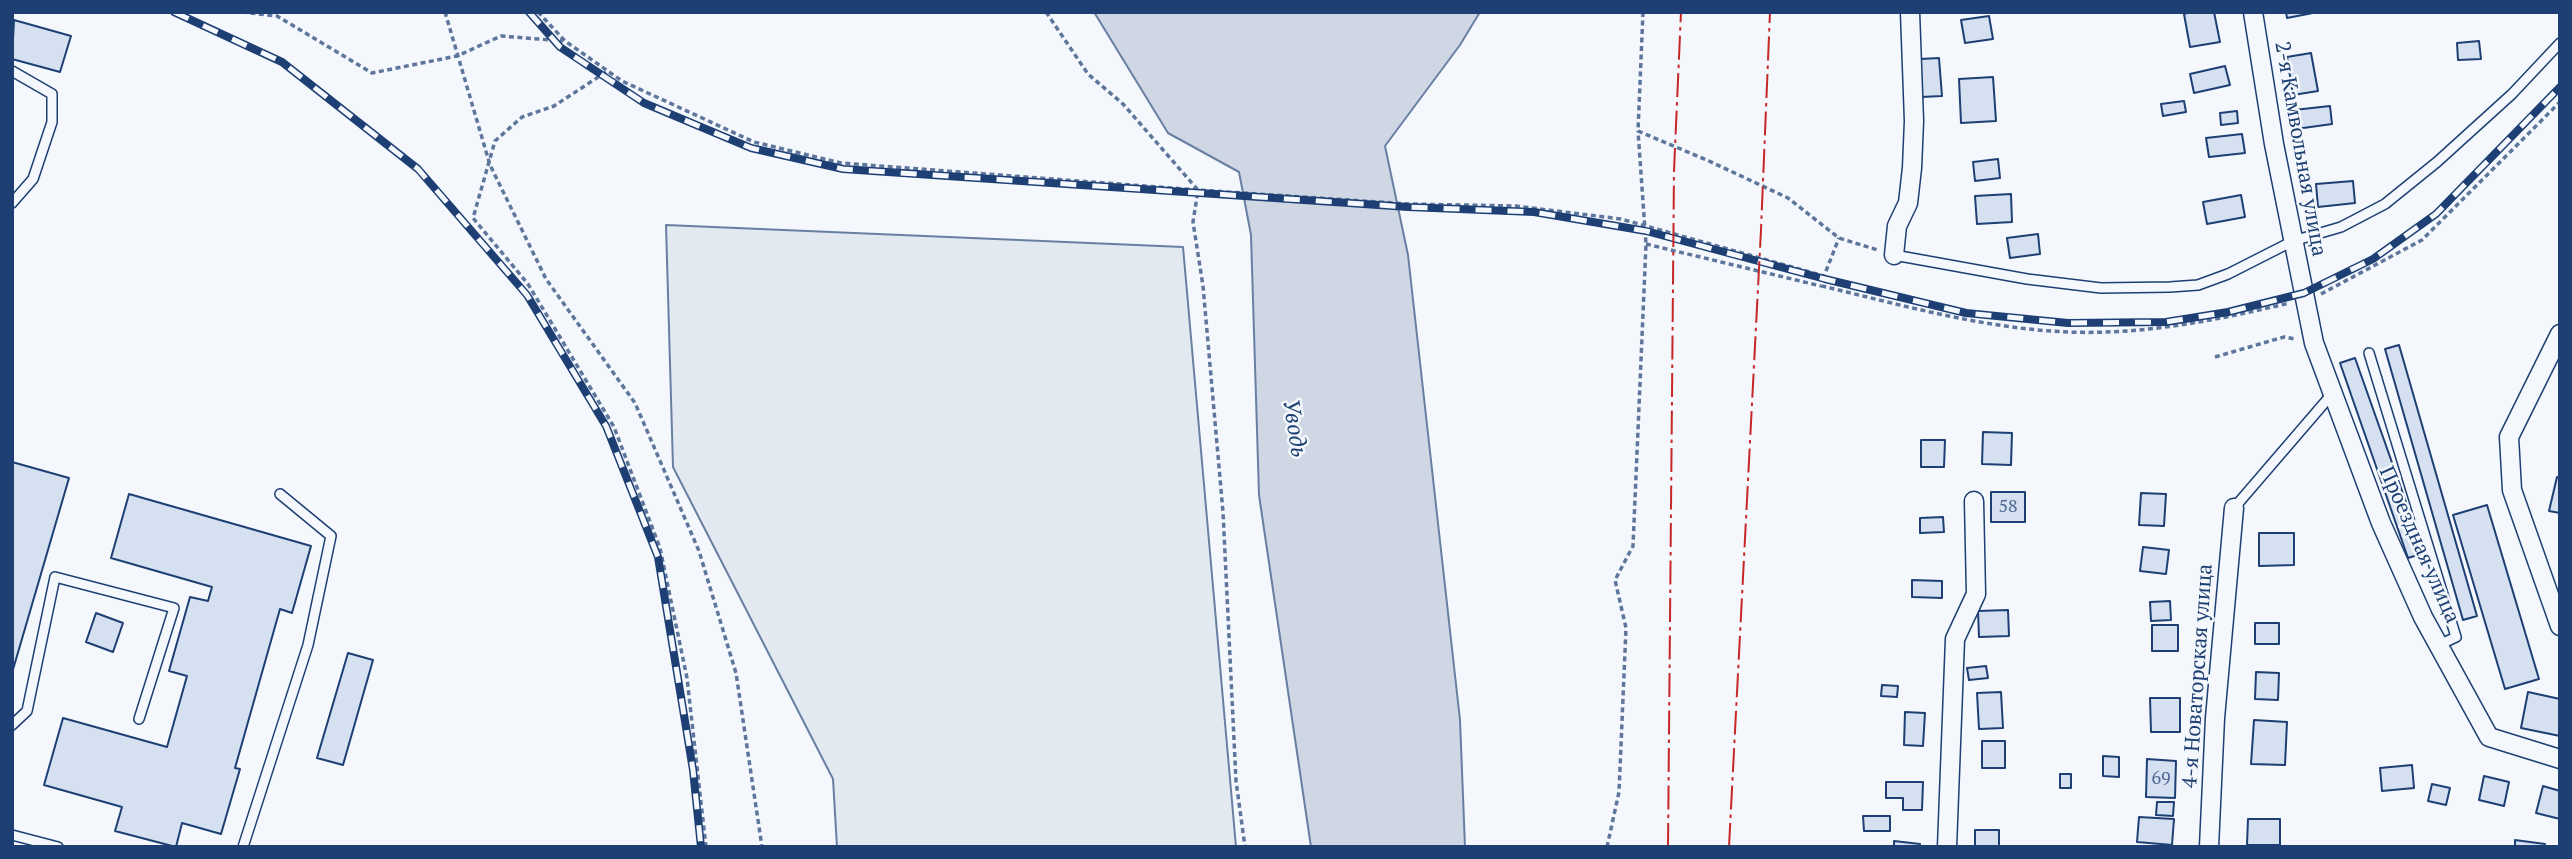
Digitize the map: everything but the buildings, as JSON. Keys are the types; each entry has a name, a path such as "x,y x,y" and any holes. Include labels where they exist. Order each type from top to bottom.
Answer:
{"street":[{"path":"1894,255 1897,226 1908,203 1912,168 1914,121 1910,12"},
{"name":"2-я Камвольная улица","path":"2253,12 2274,144 2304,293"},
{"name":"Проездная улица","path":"2304,293 2314,343 2332,394 2381,523 2423,617 2489,737 2560,759"},
{"path":"2560,334 2555,353 2509,437 2512,490 2560,626"},
{"path":"1947,847 1955,639 1976,594 1973,501"},
{"name":"4-я Новаторская улица","path":"2209,847 2215,718 2234,508"}],"lane":[{"path":"1894,255 2027,279 2101,288 2198,285 2228,274 2293,241 2341,227 2385,204 2437,162 2512,94 2560,43"},
{"path":"12,71 52,94 52,122 33,179 12,203"},
{"path":"2370,353 2456,637 2439,645"},
{"path":"2234,508 2332,394"},
{"path":"243,847 308,645 331,536 280,494"},
{"path":"12,725 27,711 55,577 174,608 139,719"},
{"path":"12,835 58,847"}],"path":[{"path":"242,12 277,16 372,73 457,57 501,36 565,41"},
{"path":"445,12 490,165 546,279 635,403 699,551 736,673 762,847"},
{"path":"538,12 565,41 622,81 754,142 841,163 1409,204 1516,206 1621,219 1824,276 1839,238"},
{"path":"1046,12 1088,74 1123,104 1200,190"},
{"path":"1606,847 1619,792 1626,628 1615,580 1633,546 1646,244 1638,131 1643,12"},
{"path":"607,71 554,106 522,117 495,141 473,218 528,284 614,427 660,548 687,678 706,847"},
{"path":"1638,131 1709,160 1788,198 1839,238 1894,255"},
{"path":"1200,190 1193,222 1203,286 1223,512 1236,781 1245,847"},
{"path":"1646,244 1822,286"},
{"path":"2215,357 2284,337 2314,343"}],"shaded area":[{"path":"666,225 1183,247 1236,847 837,847 833,779 673,467"}],"water":[{"name":"Уводь","path":"1094,12 1480,12 1460,45 1385,146 1408,255 1460,720 1465,847 1311,847 1259,495 1251,235 1239,172 1168,133"}],"railway":[{"path":"174,12 282,62 418,169 527,295 606,426 658,557 693,770 701,847"},
{"path":"529,12 560,47 644,103 751,148 843,169 1408,207 1534,212 1646,231 1966,313 2068,323 2166,322 2228,312 2304,293 2373,259 2436,214 2560,87"}],"power":[{"path":"1668,847 1674,171 1681,12"},
{"path":"1729,847 1770,12"}]}
